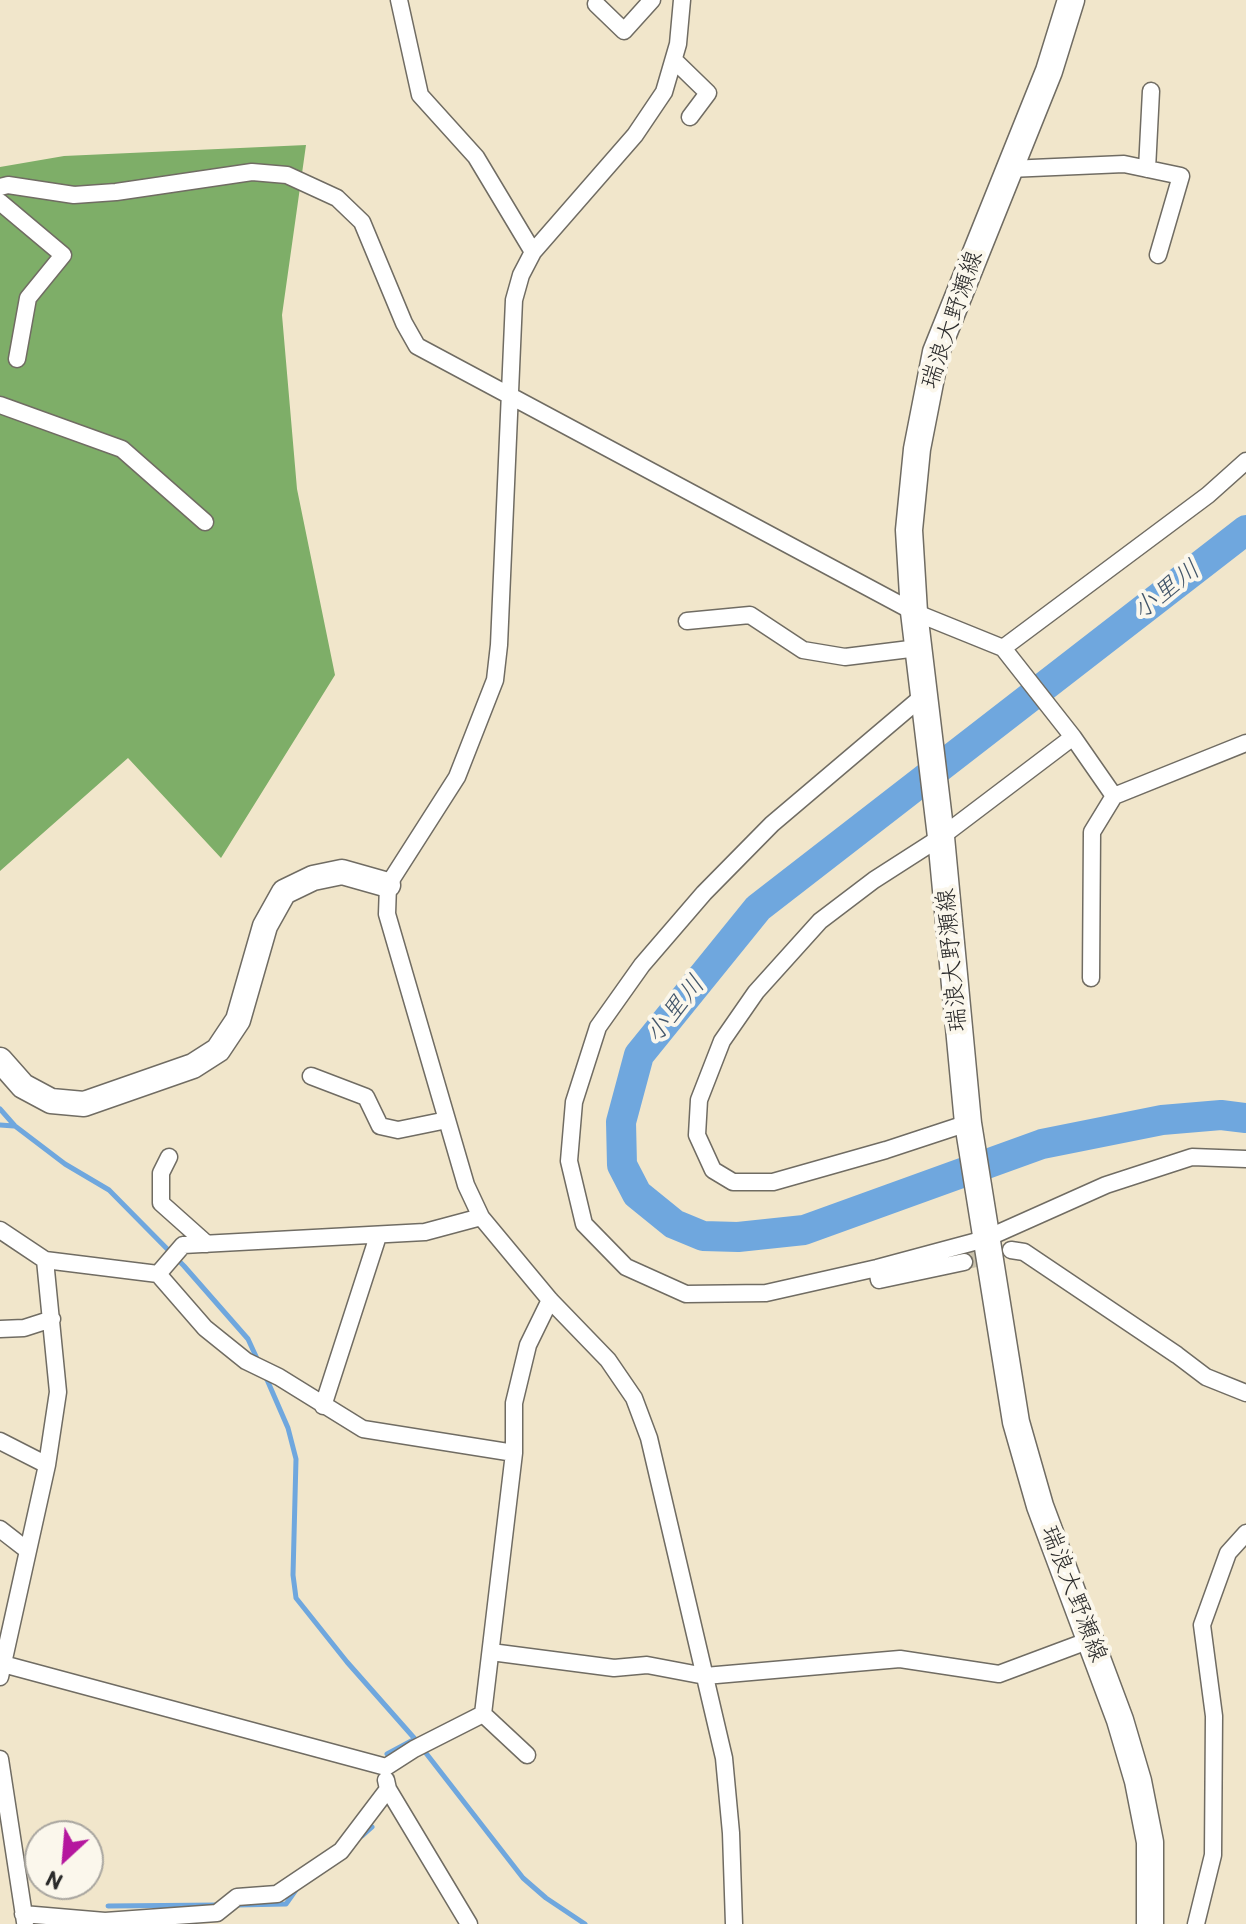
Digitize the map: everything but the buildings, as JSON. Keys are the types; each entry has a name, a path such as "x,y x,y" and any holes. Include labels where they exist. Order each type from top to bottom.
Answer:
{"main road":[{"name":"瑞浪大野瀬線","path":"1071,0 1049,71 949,317 928,388 917,449 909,530 914,612 940,831 969,1134 1016,1422 1040,1506 1120,1720 1138,1781 1150,1842 1150,1924"}],"street":[{"path":"399,0 420,95 476,157 533,252"},
{"path":"596,4 624,31 652,0"},
{"path":"682,0 678,44 664,92 635,135 533,252 521,275 514,300 508,393 499,645 495,680 457,777 388,885 387,914 466,1185 481,1217 550,1300 608,1360 634,1398 649,1438 724,1758 731,1833 734,1924"},
{"path":"674,60 708,93 690,117"},
{"path":"1147,169 1151,91"},
{"path":"1009,169 1124,164 1181,176 1158,255"},
{"path":"0,187 8,185 74,195 116,192 252,172 287,175 337,198 362,222 404,323 417,346 914,612 1003,648 1073,737 1114,796"},
{"path":"0,202 63,255 28,298 17,359"},
{"path":"0,405 122,449 205,522"},
{"path":"1003,648 1208,495 1246,461"},
{"path":"687,621 750,615 803,650 845,657 918,648"},
{"path":"924,702 772,824 704,893 642,965 598,1027 574,1102 569,1161 584,1224 626,1267 686,1294 766,1293 877,1268 1192,1157 1246,1159"},
{"path":"969,1134 886,1150 773,1182 733,1182 713,1170 697,1135 699,1100 722,1041 756,992 820,921 1073,737"},
{"path":"1091,978 1092,832 1114,796 1246,743"},
{"path":"0,1060 23,1086 51,1101 84,1104 193,1066 218,1050 238,1020 265,926 284,892 313,878 342,872 388,885"},
{"path":"311,1076 366,1097 380,1126 398,1130 447,1120"},
{"path":"169,1157 161,1173 161,1203 207,1244"},
{"path":"158,1274 183,1245 425,1232 481,1217"},
{"path":"0,1230 45,1260 158,1274 205,1328 246,1361 279,1377 363,1429 514,1453"},
{"path":"323,1406 378,1236"},
{"path":"1011,1250 1024,1252 1206,1377 1246,1393"},
{"path":"45,1260 58,1392 47,1465 2,1671 386,1767 483,1714"},
{"path":"877,1268 879,1280 964,1262"},
{"path":"483,1714 514,1453 514,1403 528,1345 550,1300"},
{"path":"0,1329 24,1328 52,1319"},
{"path":"0,1441 47,1465"},
{"path":"0,1529 27,1550"},
{"path":"1196,1924 1213,1855 1214,1716 1202,1625 1228,1553 1246,1533"},
{"path":"491,1652 614,1668 647,1665 705,1676 900,1659 999,1674 1090,1640"},
{"path":"483,1714 527,1755"},
{"path":"0,1759 4,1810 24,1919 105,1921 217,1913 237,1897 277,1894 341,1851 388,1789"},
{"path":"386,1767 388,1789 469,1924"}],"green space":[{"path":"306,145 282,315 297,489 335,675 221,858 128,758 0,871 0,167 64,156"}],"waterway":[{"name":"小里川","path":"1246,530 758,908 639,1055 621,1122 622,1165 637,1194 674,1224 703,1236 738,1237 804,1230 1042,1144 1162,1120 1221,1115 1246,1118"},
{"path":"0,1109 15,1126 65,1164 109,1190 184,1266 248,1339 259,1363"},
{"path":"0,1125 14,1126"},
{"path":"265,1375 288,1428 296,1459 293,1575 296,1598 415,1739 523,1878 585,1924"},
{"path":"387,1754 415,1739"},
{"path":"362,1836 372,1827"},
{"path":"237,1905 286,1904 298,1887"},
{"path":"108,1906 219,1905"}],"tunnel":[{"path":"964,1262 1011,1250"}]}
